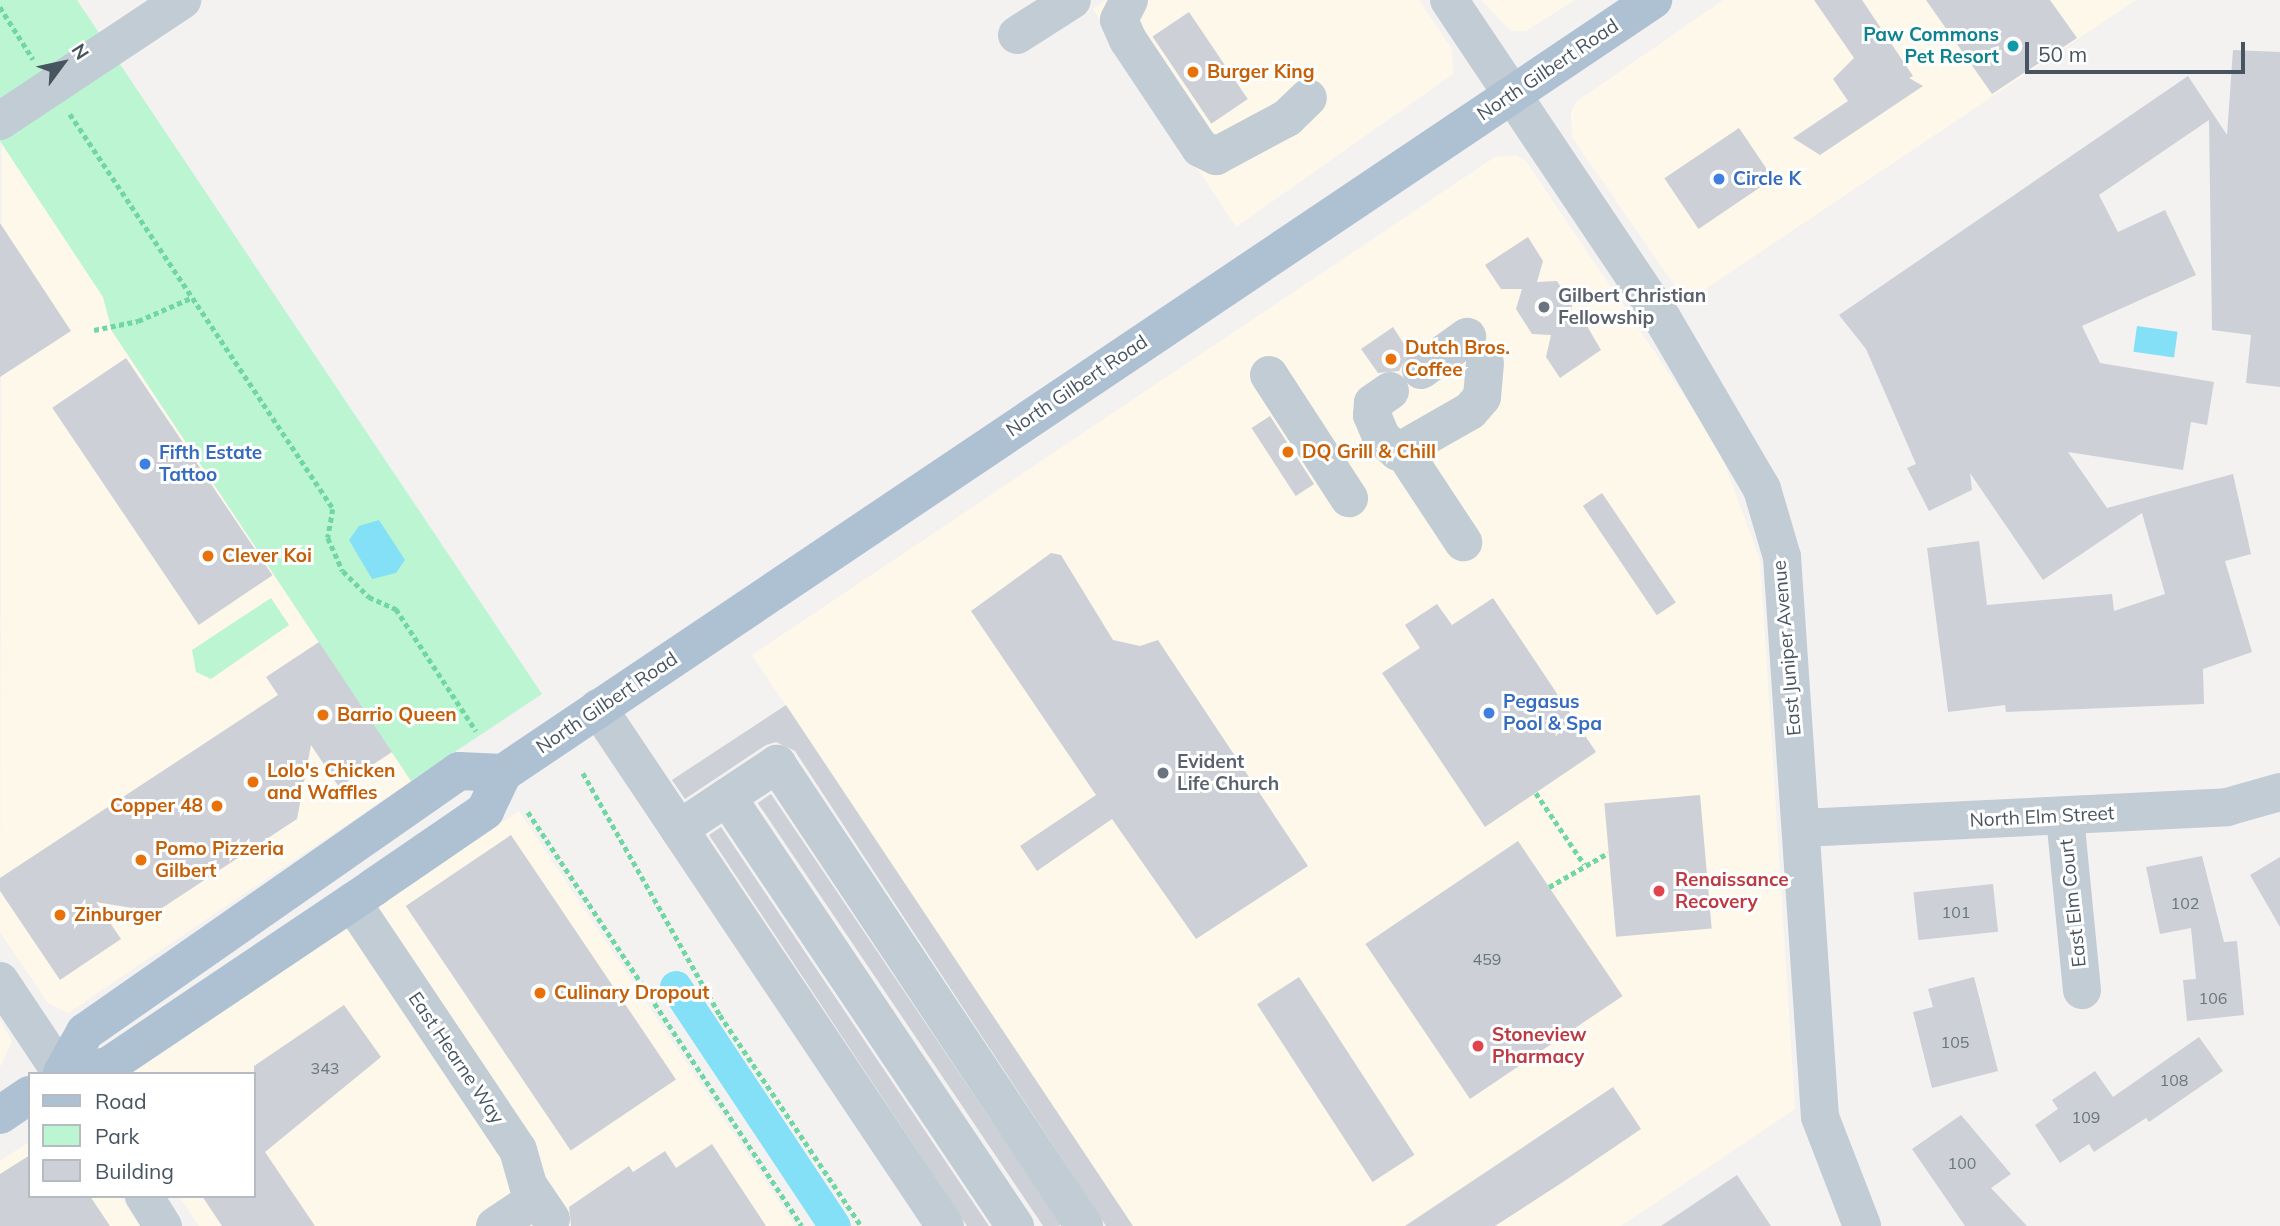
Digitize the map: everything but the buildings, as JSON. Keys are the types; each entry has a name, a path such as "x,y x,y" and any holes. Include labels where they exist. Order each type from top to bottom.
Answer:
{"main road":[{"name":"North Gilbert Road","path":"503,773 1653,0"},
{"path":"63,1072 85,1032 459,771 503,773 485,811 108,1066 74,1072"},
{"path":"0,1115 28,1096"}],"street":[{"path":"0,121 181,0"},
{"path":"1017,35 1072,0"},
{"path":"1129,0 1119,19 1128,40 1208,152 1232,152 1308,98"},
{"name":"East Juniper Avenue","path":"1448,0 1701,380 1762,489 1782,557 1820,1117 1862,1226"},
{"path":"1405,457 1417,446 1478,366 1421,370"},
{"path":"1269,375 1349,498"},
{"path":"1390,391 1373,403 1372,415 1382,438 1405,457 1464,542"},
{"path":"598,708 945,1226"},
{"path":"679,829 777,764 1084,1226"},
{"name":"North Elm Street","path":"1801,828 2227,807 2280,792"},
{"path":"727,797 1015,1226"},
{"name":"East Elm Court","path":"2065,817 2082,990"},
{"name":"East Hearne Way","path":"352,902 518,1150 544,1208 495,1226"},
{"path":"0,981 61,1072"},
{"path":"145,1198 163,1226"}],"path":[{"path":"0,7 38,66"},
{"path":"67,110 332,509 328,538 343,571 369,597 396,609 476,731"},
{"path":"94,330 138,321 191,298"},
{"path":"583,772 720,1015 861,1226"},
{"path":"1536,793 1584,864"},
{"path":"528,812 802,1226"},
{"path":"1549,887 1584,864 1608,853"}],"shaded area":[{"path":"1106,0 1419,0 1452,49 1453,74 1236,227 1093,9"},
{"path":"1481,0 1575,0 1526,31 1511,31"},
{"path":"1723,0 2136,0 1686,302 1572,137 1571,111 1576,102"},
{"path":"2,144 103,297 112,332 411,781 68,1013 48,1003 0,932"},
{"path":"1516,155 1526,161 1703,424 1724,462 1760,560 1795,1109 1621,1226 1133,1226 752,655 1495,157"},
{"path":"519,811 795,1226 199,1226 180,1198 256,1198 256,1072 133,1072"},
{"path":"0,1020 12,1042 0,1067"},
{"path":"28,1142 28,1198 121,1198 140,1226 0,1226 0,1161"}],"green space":[{"path":"0,0 77,0 542,694 411,781 112,331 103,297 0,141"},
{"path":"271,598 289,625 211,679 196,672 192,650"}],"water":[{"path":"2137,326 2178,332 2174,357 2133,352"},
{"path":"379,520 405,560 396,573 372,579 349,540 359,526"}],"waterway":[{"path":"676,987 835,1226"}],"place":[{"name":"Paw Commons Pet Resort","path":"2013,46"},
{"name":"Burger King","path":"1193,72"},
{"name":"Circle K","path":"1719,179"},
{"name":"Gilbert Christian Fellowship","path":"1544,307"},
{"name":"Dutch Bros. Coffee","path":"1391,359"},
{"name":"DQ Grill & Chill","path":"1288,452"},
{"name":"Fifth Estate Tattoo","path":"145,464"},
{"name":"Clever Koi","path":"208,556"},
{"name":"Pegasus Pool & Spa","path":"1489,713"},
{"name":"Barrio Queen","path":"323,715"},
{"name":"Evident Life Church","path":"1163,773"},
{"name":"Lolo's Chicken and Waffles","path":"253,782"},
{"name":"Copper 48","path":"217,806"},
{"name":"Pomo Pizzeria Gilbert","path":"141,860"},
{"name":"Renaissance Recovery","path":"1659,891"},
{"name":"Zinburger","path":"60,915"},
{"name":"Culinary Dropout","path":"540,993"},
{"name":"Stoneview Pharmacy","path":"1478,1046"}]}
